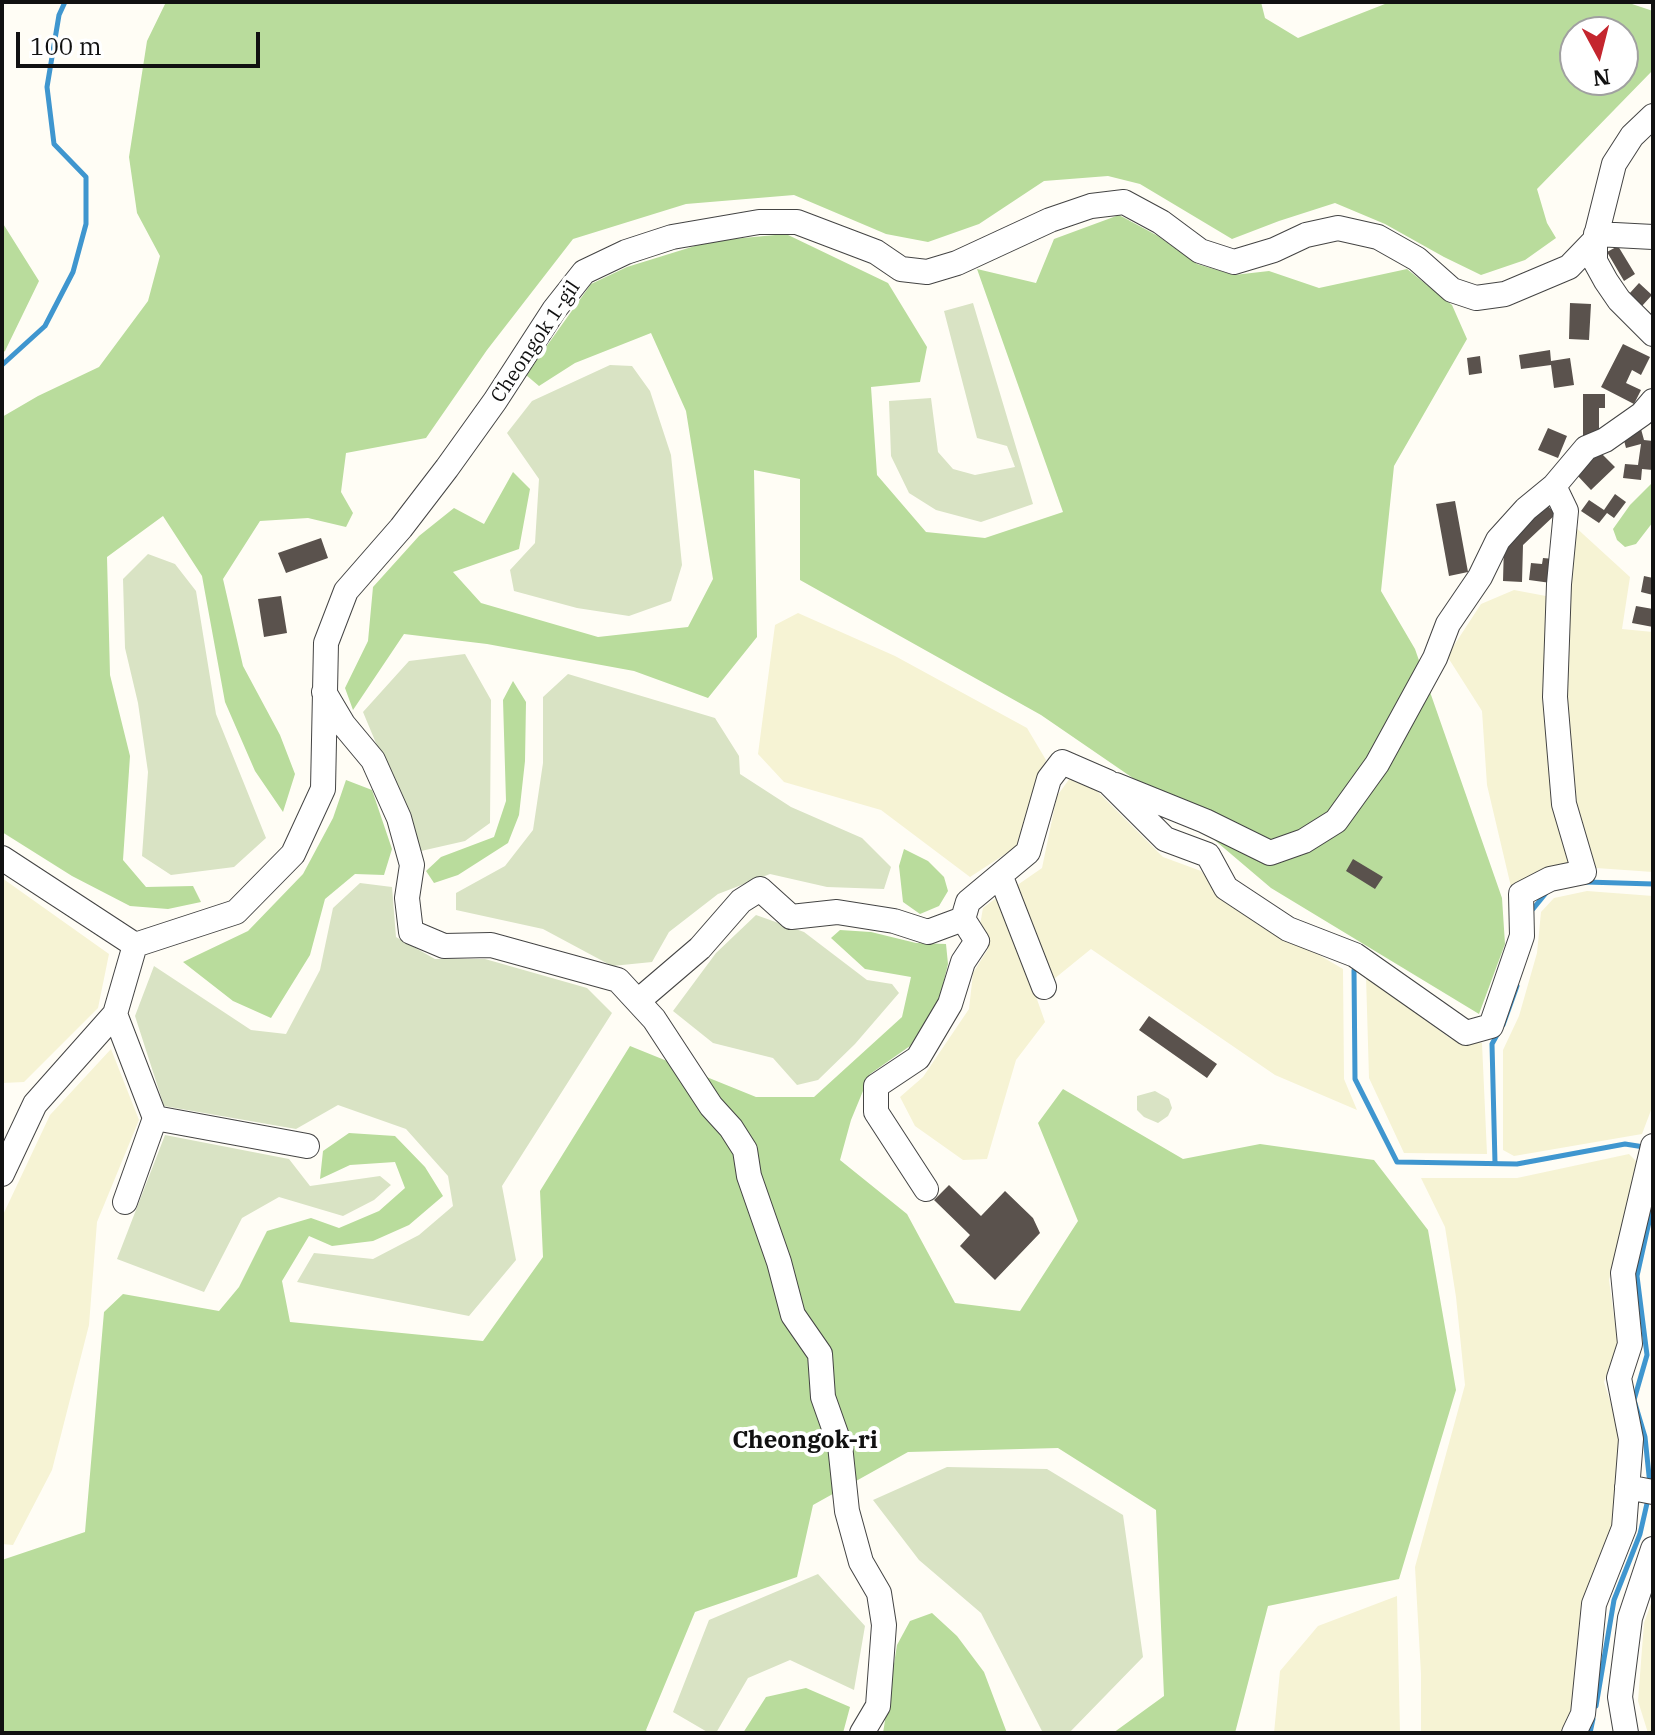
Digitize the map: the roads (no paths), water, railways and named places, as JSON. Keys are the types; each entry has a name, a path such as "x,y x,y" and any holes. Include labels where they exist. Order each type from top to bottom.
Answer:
{"street":[{"path":"1653,116 1632,136 1614,164 1596,237 1595,261 1619,300 1653,334"},
{"name":"Cheongok 1-gil","path":"135,945 236,912 293,854 323,789 326,643 346,591 401,528 447,468 554,310 584,272 626,252 708,229 759,222 797,222 876,252 901,269 927,272 957,263 1050,220 1091,206 1124,202 1161,222 1200,251 1234,262 1274,250 1306,235 1338,228 1378,237 1417,259 1452,290 1476,298 1505,294 1569,267 1596,237"},
{"path":"1596,237 1653,237"},
{"path":"926,1189 876,1112 876,1086 918,1058 950,1004 963,962 977,941 963,919 968,902 1028,852 1049,779 1062,762 1205,821 1270,853 1304,841 1336,821 1377,764 1435,658 1448,624 1480,577 1498,540 1526,509 1554,486 1586,448 1605,440 1642,414 1653,401"},
{"path":"1108,782 1165,839 1208,855 1226,888 1288,929 1355,955 1466,1033 1491,1026 1522,936 1521,894 1550,879 1584,872 1564,804 1555,697 1559,584 1566,511 1554,486"},
{"path":"323,690 343,724 373,760 399,818 412,865 407,898 411,932 444,946 491,945 618,980 654,1019 711,1106 745,1150 749,1176 779,1262 793,1315 820,1354 823,1397 840,1445 847,1511 861,1562 879,1593 884,1625 878,1706 862,1733"},
{"path":"2,858 135,945 115,1014 35,1104 2,1174"},
{"path":"1001,877 1044,987"},
{"path":"638,1001 700,948 741,901 760,889 791,917 837,912 894,921 928,932 963,919"},
{"path":"115,1014 155,1118 125,1202"},
{"path":"155,1118 307,1146"},
{"path":"1574,1733 1583,1714 1594,1604 1624,1528 1631,1439 1619,1378 1630,1344 1623,1273 1653,1146"},
{"path":"1627,1487 1653,1492"},
{"path":"1626,1733 1620,1697 1630,1618 1653,1549"}],"waterway":[{"path":"2,365 45,326 73,272 86,224 86,177 54,144 47,87 59,15 65,2"},
{"path":"1586,882 1653,884"},
{"path":"1533,909 1546,893"},
{"path":"1354,970 1355,1079 1397,1162 1517,1164 1625,1144 1644,1147"},
{"path":"1503,1025 1517,986"},
{"path":"1495,1163 1492,1044 1498,1033"},
{"path":"1650,1485 1645,1437 1634,1400 1647,1355 1637,1276 1653,1204"},
{"path":"1596,1706 1614,1600 1640,1534 1648,1499"},
{"path":"1590,1733 1593,1719"}],"district":[{"name":"Cheongok-ri","path":"805,1441"}]}
